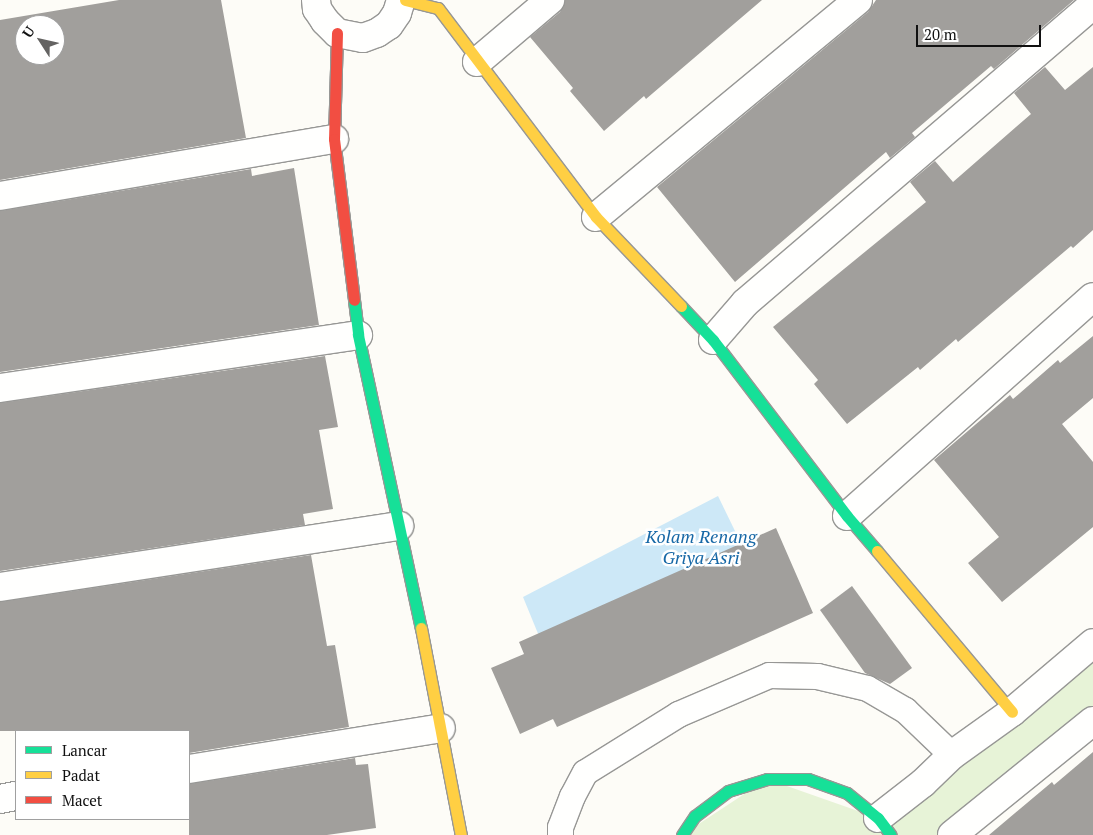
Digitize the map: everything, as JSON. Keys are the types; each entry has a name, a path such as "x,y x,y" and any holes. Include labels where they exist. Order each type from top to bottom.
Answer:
{"street":[{"path":"316,0 317,8 324,21 337,33 363,38 377,33 388,25 397,13 401,0"},
{"path":"405,0 438,8 596,217 713,340 847,516 1012,712"},
{"path":"477,62 550,0"},
{"path":"596,217 858,0"},
{"path":"713,340 745,303 1093,5"},
{"path":"337,33 334,139 358,335 400,526 408,554 461,835"},
{"path":"0,196 334,139"},
{"path":"847,516 1093,297"},
{"path":"0,388 358,335"},
{"path":"0,587 400,526"},
{"path":"682,835 695,816 728,791 767,779 808,779 839,790 846,793 884,827 922,783 952,755 1012,712 1093,643"},
{"path":"952,835 1093,721"},
{"path":"190,769 442,728"},
{"path":"0,799 15,796"}],"lane":[{"path":"560,835 560,828 572,796 586,772 678,714 770,676 816,676 867,688 905,710 952,755"}],"green space":[{"path":"1093,643 1093,721 952,835 682,835 767,779 878,818"}],"water":[{"name":"Kolam Renang Griya Asri","path":"718,496 752,566 548,658 523,597"}],"building":[{"path":"119,0 221,0 246,138 0,180 0,20 15,17 15,65 65,65 65,15 30,15"},
{"path":"565,0 762,0 646,99 644,96 604,131 570,91 573,88 530,37 560,12"},
{"path":"876,0 1074,0 994,69 991,66 912,133 915,137 890,158 886,152 735,282 657,187 868,12"},
{"path":"1045,67 1065,90 1093,67 1093,230 1073,248 1071,246 958,342 956,339 920,370 918,367 847,424 814,384 818,380 773,327 926,202 910,182 935,161 953,182 1031,114 1014,93"},
{"path":"294,168 319,325 0,372 0,211 251,169 252,176"},
{"path":"1093,336 1093,398 1062,424 1093,462 1093,527 1002,602 968,563 999,537 934,460 1010,395 1013,399 1058,360 1060,363"},
{"path":"325,356 338,427 319,430 333,509 303,514 305,525 0,571 0,403"},
{"path":"776,528 813,613 557,727 553,719 520,734 491,668 524,654 519,642"},
{"path":"311,555 327,646 335,645 349,727 190,753 190,730 0,731 0,602"},
{"path":"852,586 912,668 890,684 865,673 820,610"},
{"path":"1093,752 1093,835 989,835 1052,782 1054,785"},
{"path":"355,758 356,765 368,764 376,828 327,835 189,835 190,784"}],"traffic: fast":[{"path":"354,300 358,335 421,628"},
{"path":"681,306 713,340 847,516 877,551"},
{"path":"682,835 695,816 728,791 767,779 808,779 847,793 878,818 891,835"}],"traffic: slow":[{"path":"405,0 438,8 596,217 681,306"},
{"path":"877,551 1012,712"},
{"path":"421,628 461,835"}],"traffic: jam":[{"path":"337,33 334,139 354,300"}]}
